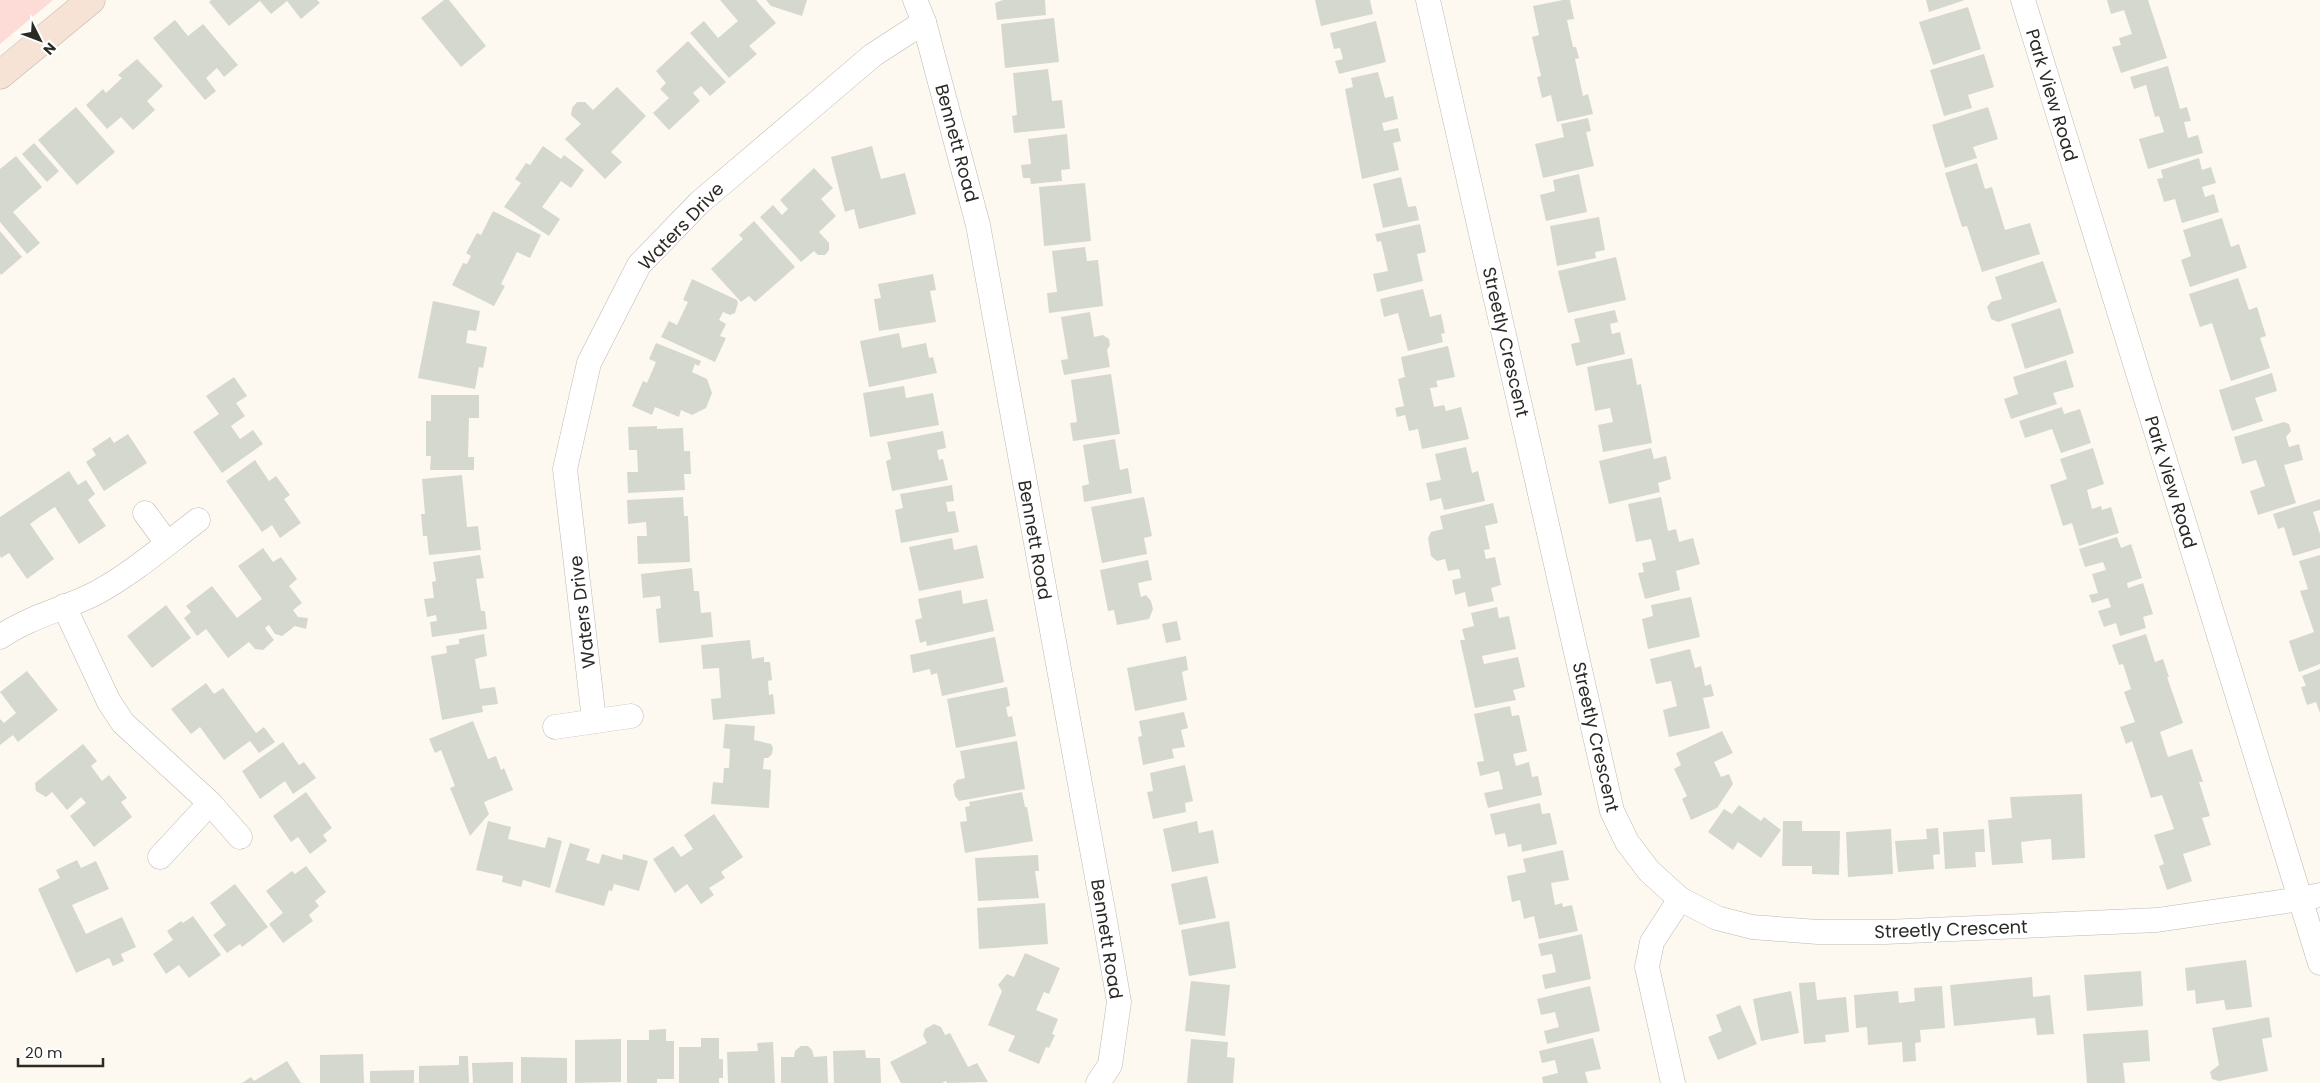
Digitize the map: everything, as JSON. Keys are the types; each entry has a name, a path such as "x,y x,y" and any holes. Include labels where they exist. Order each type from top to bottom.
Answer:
{"main road":[{"path":"0,75 91,0"}],"street":[{"name":"Bennett Road","path":"915,0 924,22 978,225 1119,1002 1110,1065 1098,1083"},
{"name":"Streetly Crescent","path":"1428,0 1612,811 1627,842 1648,871 1680,898 1717,918 1752,926 1818,932 2157,920 2310,897"},
{"name":"Park View Road","path":"2023,0 2310,897 2320,963"},
{"name":"Waters Drive","path":"594,720 565,469 589,363 639,265 699,203 873,55 924,22"},
{"path":"145,512 167,543"},
{"path":"0,637 18,624 96,593 123,578 198,520"},
{"path":"64,606 109,702 124,723 210,803 240,837"},
{"path":"555,726 631,716"},
{"path":"160,857 210,803"},
{"path":"1672,1083 1647,966 1652,942 1680,898"}],"shaded area":[{"path":"0,0 53,0 0,44"}],"building":[{"path":"211,0 317,0 320,3 301,19 287,1 271,14 260,1 229,26 209,2"},
{"path":"444,0 449,0 486,46 461,67 421,18"},
{"path":"720,0 756,0 776,23 749,46 757,54 729,78 690,33 704,21 718,38 738,21"},
{"path":"766,0 807,0 802,16 771,6"},
{"path":"1003,0 1045,0 1046,15 997,20 995,3"},
{"path":"1315,0 1370,0 1373,14 1321,26"},
{"path":"1570,0 1574,19 1567,20 1573,47 1576,47 1579,58 1575,59 1583,96 1588,94 1593,114 1557,122 1551,95 1542,98 1537,77 1541,76 1532,37 1539,35 1533,6"},
{"path":"1926,0 1965,0 1929,12"},
{"path":"2107,0 2148,0 2167,58 2121,73 2112,47 2121,45 2119,38 2132,34 2124,10 2111,14"},
{"path":"1968,7 1981,49 1933,65 1919,22"},
{"path":"1054,18 1059,62 1005,68 1001,24"},
{"path":"175,20 188,36 203,24 238,65 224,77 217,68 206,78 216,91 205,100 153,38"},
{"path":"1376,21 1386,62 1339,74 1335,61 1343,59 1340,48 1334,49 1330,33"},
{"path":"688,41 726,82 710,96 701,86 693,93 700,101 669,130 653,113 669,98 660,89 666,83 656,71"},
{"path":"1984,54 1994,87 1968,95 1972,108 1944,116 1930,70"},
{"path":"137,59 163,86 147,101 155,110 133,130 121,117 107,129 86,105 103,89 106,93 122,78 118,75"},
{"path":"2168,66 2180,109 2187,107 2191,121 2184,122 2188,138 2198,135 2203,153 2148,169 2139,139 2164,132 2159,116 2155,117 2146,85 2134,89 2130,77"},
{"path":"1048,69 1052,101 1062,100 1065,128 1014,133 1012,116 1017,115 1013,73"},
{"path":"1378,72 1385,98 1393,96 1398,119 1382,123 1384,131 1398,128 1401,141 1393,143 1399,170 1362,179 1345,89 1353,87 1351,78"},
{"path":"617,87 646,116 611,152 622,162 605,179 565,139 581,124 571,115 572,108 577,102 585,102 593,110"},
{"path":"76,107 115,152 77,185 38,140"},
{"path":"1988,107 1998,139 1973,147 1977,158 1945,168 1932,125"},
{"path":"1588,118 1591,131 1586,132 1594,166 1543,178 1535,144 1564,137 1561,124"},
{"path":"1067,134 1070,169 1061,170 1062,181 1031,184 1030,178 1023,178 1021,165 1031,164 1028,139"},
{"path":"34,143 59,171 47,182 22,154"},
{"path":"543,146 561,159 564,155 584,170 571,188 561,181 542,207 560,219 549,236 504,207 521,183 515,179 526,163 530,165"},
{"path":"872,146 881,179 905,173 916,214 859,229 854,209 845,212 831,157"},
{"path":"16,156 42,187 13,212 40,243 27,254 0,222 0,169"},
{"path":"2199,158 2202,170 2211,167 2216,183 2202,187 2205,197 2214,194 2219,212 2182,223 2175,199 2164,202 2157,179 2163,178 2161,170"},
{"path":"1977,163 1985,189 1992,187 2005,230 2030,223 2040,254 1982,272 1967,226 1962,227 1945,173"},
{"path":"814,168 833,188 821,199 836,216 819,232 829,243 829,250 825,255 818,255 814,251 801,262 760,217 773,205 782,215 788,209 780,200"},
{"path":"1579,174 1587,212 1546,221 1540,195 1555,191 1553,180"},
{"path":"1401,177 1408,207 1416,206 1419,220 1383,228 1373,184"},
{"path":"1085,183 1091,241 1044,246 1039,187"},
{"path":"493,211 541,235 530,258 517,252 501,284 505,286 494,306 452,285 463,263 467,264 471,256 466,253 477,233 481,235"},
{"path":"1599,217 1605,250 1595,252 1596,258 1557,266 1550,226"},
{"path":"2222,218 2231,247 2239,244 2247,268 2190,287 2181,260 2191,256 2183,230"},
{"path":"754,221 795,267 755,302 749,296 741,302 711,269 743,239 739,235"},
{"path":"1420,224 1426,252 1417,254 1423,281 1377,292 1373,274 1388,271 1381,241 1377,242 1375,234"},
{"path":"0,231 22,257 1,275 0,273"},
{"path":"1085,247 1087,261 1098,260 1103,306 1049,313 1047,293 1057,292 1052,251"},
{"path":"1616,257 1626,300 1568,313 1558,271"},
{"path":"2043,261 2057,302 1998,322 1991,319 1987,307 1991,302 2002,299 1995,277"},
{"path":"933,274 936,290 930,291 936,322 879,331 874,299 881,298 878,284"},
{"path":"2238,278 2249,310 2257,307 2266,336 2260,338 2270,368 2231,381 2212,323 2200,327 2189,294"},
{"path":"692,279 737,300 738,303 735,313 730,315 723,312 719,320 726,324 720,336 726,338 715,362 661,337 669,321 677,325 688,302 683,300"},
{"path":"1423,289 1430,317 1441,314 1445,333 1441,334 1443,342 1408,351 1398,313 1384,317 1380,299"},
{"path":"433,301 480,311 476,331 468,330 466,343 487,347 483,368 479,367 475,389 418,378"},
{"path":"2060,308 2074,353 2025,369 2011,324"},
{"path":"1615,310 1618,322 1610,324 1612,334 1620,332 1625,354 1576,366 1571,344 1580,342 1574,319"},
{"path":"1090,312 1094,337 1103,335 1109,339 1110,345 1107,350 1110,367 1064,375 1061,360 1068,359 1061,317"},
{"path":"899,333 902,348 926,343 929,358 933,357 937,373 869,387 860,341"},
{"path":"656,343 701,361 699,366 695,364 692,372 707,379 712,393 706,408 692,415 681,410 679,417 655,407 652,415 632,406 643,381 647,383 656,362 649,359"},
{"path":"1448,346 1455,377 1436,381 1438,387 1430,388 1434,407 1444,405 1446,411 1461,407 1469,439 1422,449 1418,429 1409,431 1405,415 1397,417 1395,408 1404,406 1398,379 1405,377 1401,357"},
{"path":"1632,358 1637,385 1641,384 1652,443 1603,452 1598,425 1613,422 1610,408 1595,411 1587,367"},
{"path":"2066,360 2074,387 2053,393 2057,404 2011,419 2004,399 2018,394 2013,377"},
{"path":"2272,373 2277,391 2255,398 2263,421 2232,431 2219,390"},
{"path":"1111,374 1120,434 1073,441 1070,423 1077,422 1071,380"},
{"path":"234,377 247,396 236,403 245,416 231,426 240,439 253,430 263,444 222,473 193,432 219,414 206,396"},
{"path":"904,386 906,398 933,393 939,425 870,437 863,393"},
{"path":"431,395 479,395 479,418 469,418 468,457 474,457 474,470 430,470 431,456 426,456 426,421 431,421"},
{"path":"2062,407 2064,414 2080,409 2091,443 2061,453 2052,429 2025,438 2019,421"},
{"path":"2284,422 2289,424 2291,431 2286,437 2289,447 2299,444 2303,460 2284,465 2296,503 2258,515 2250,491 2265,486 2256,460 2242,464 2234,437"},
{"path":"657,426 657,429 683,428 684,451 690,451 691,474 684,474 685,490 628,493 627,472 638,472 637,450 629,450 628,427"},
{"path":"943,431 946,448 937,450 939,460 943,459 948,480 892,491 886,461 891,459 887,442"},
{"path":"128,434 147,463 104,491 86,462 96,455 92,449 110,437 114,443"},
{"path":"1115,439 1120,470 1128,468 1132,493 1084,502 1082,486 1089,484 1083,445"},
{"path":"1466,447 1472,473 1478,471 1485,501 1444,510 1441,498 1430,501 1426,483 1441,480 1435,454"},
{"path":"1651,448 1654,459 1666,456 1671,479 1658,483 1660,492 1609,504 1599,461"},
{"path":"2093,448 2104,484 2087,490 2092,509 2101,506 2102,510 2111,507 2119,533 2079,546 2072,523 2063,526 2050,485 2067,479 2060,459"},
{"path":"255,460 269,481 276,476 290,495 284,499 301,523 280,538 272,525 262,532 226,481"},
{"path":"69,471 78,485 86,480 95,494 88,500 106,526 79,544 55,507 41,516 30,524 54,559 27,579 9,553 1,558 0,556 0,517"},
{"path":"462,475 467,527 478,526 481,550 429,555 427,536 423,536 421,514 425,514 422,479"},
{"path":"952,485 954,501 946,502 948,512 955,511 959,532 901,543 895,510 903,508 900,494"},
{"path":"683,497 684,516 688,516 690,562 638,564 637,536 647,536 646,522 628,524 627,500"},
{"path":"1144,497 1152,536 1144,538 1147,554 1102,563 1091,507"},
{"path":"1661,497 1668,531 1676,529 1679,542 1693,538 1700,564 1676,571 1680,590 1645,599 1638,573 1644,572 1642,563 1656,560 1651,539 1636,542 1628,504"},
{"path":"2320,499 2320,510 2313,512 2320,534 2320,548 2293,556 2284,527 2278,529 2273,514"},
{"path":"1493,503 1498,523 1485,526 1490,549 1484,550 1486,559 1495,557 1501,585 1491,588 1494,601 1468,607 1465,592 1455,595 1452,580 1461,578 1459,569 1448,571 1445,559 1437,561 1431,556 1428,538 1431,532 1443,529 1440,516"},
{"path":"2117,537 2121,548 2131,544 2142,578 2127,583 2128,588 2143,583 2153,614 2143,617 2146,628 2120,636 2116,623 2104,627 2098,611 2111,607 2108,598 2092,603 2089,595 2098,593 2092,574 2106,570 2103,562 2085,567 2079,549"},
{"path":"952,538 954,550 977,545 984,578 919,591 909,547"},
{"path":"263,548 273,562 281,557 297,579 289,586 302,603 293,610 298,617 308,618 306,629 295,626 282,636 275,634 269,625 265,628 274,640 263,650 255,649 249,642 228,658 206,629 197,636 184,618 191,612 186,606 212,586 237,618 262,599 238,566"},
{"path":"480,555 484,578 476,579 481,611 485,611 487,629 432,637 430,622 437,621 436,615 427,617 424,599 434,598 432,582 436,581 433,562"},
{"path":"2320,555 2320,664 2299,672 2289,641 2314,632 2300,591 2308,589 2299,561"},
{"path":"1148,560 1152,580 1138,583 1141,597 1146,595 1151,601 1153,609 1149,619 1117,625 1114,610 1108,611 1100,570"},
{"path":"692,568 694,591 699,591 701,613 711,612 713,637 659,643 656,609 661,608 660,596 643,598 641,574"},
{"path":"961,590 963,604 987,599 994,631 927,646 926,641 920,643 915,620 922,618 918,599"},
{"path":"1691,597 1700,637 1648,649 1642,619 1653,616 1651,605"},
{"path":"166,605 191,638 152,668 127,636"},
{"path":"1497,607 1499,618 1509,616 1516,649 1482,656 1484,664 1518,657 1525,687 1513,690 1516,700 1475,708 1460,640 1465,640 1462,629 1474,626 1471,613"},
{"path":"1177,621 1181,640 1166,643 1162,624"},
{"path":"484,634 487,656 475,659 480,689 495,687 498,704 482,706 483,712 442,720 431,656 447,653 446,646 459,644 459,639"},
{"path":"2146,634 2155,662 2163,659 2169,677 2167,677 2183,723 2160,732 2168,757 2192,749 2203,782 2199,782 2210,816 2202,818 2211,845 2183,854 2192,881 2167,890 2159,866 2164,864 2154,835 2174,829 2162,795 2151,798 2132,741 2126,744 2120,727 2135,722 2124,692 2131,689 2123,664 2119,665 2112,645"},
{"path":"995,637 1004,682 942,696 937,673 931,675 930,669 913,673 910,655"},
{"path":"750,640 752,659 764,657 764,662 770,662 772,680 768,681 769,695 773,694 775,714 713,720 711,699 721,698 719,668 703,669 701,645"},
{"path":"1690,649 1695,668 1701,666 1705,686 1711,684 1714,696 1703,698 1710,728 1669,737 1663,710 1677,706 1671,681 1656,684 1650,659"},
{"path":"1186,656 1188,670 1182,672 1187,700 1135,711 1127,668"},
{"path":"2320,669 2320,713 2316,702 2307,705 2301,687 2306,686 2302,676"},
{"path":"27,671 58,710 18,742 13,735 0,745 0,719 4,723 16,713 0,692"},
{"path":"206,683 214,694 223,688 256,733 264,727 275,742 259,753 250,741 224,760 200,727 191,734 171,709"},
{"path":"1007,687 1010,706 1006,707 1008,717 1012,716 1016,736 956,748 947,699"},
{"path":"1510,706 1512,716 1519,715 1527,751 1513,754 1516,766 1529,762 1532,777 1538,776 1542,795 1488,808 1484,793 1503,789 1499,771 1480,776 1477,762 1484,761 1474,714"},
{"path":"1184,712 1188,728 1181,730 1185,747 1172,749 1174,758 1143,765 1138,737 1142,736 1139,721"},
{"path":"473,721 488,759 496,756 501,770 504,768 513,790 484,802 489,814 470,836 450,788 455,786 441,750 435,753 429,739"},
{"path":"725,724 755,726 754,740 771,744 773,748 772,754 768,758 764,758 763,769 771,770 769,808 711,804 713,782 723,783 724,768 729,768 730,749 723,748"},
{"path":"1722,731 1733,753 1714,762 1721,777 1729,774 1733,784 1717,808 1691,820 1682,799 1687,796 1674,769 1681,765 1676,753"},
{"path":"1017,741 1025,789 959,801 955,796 953,785 957,780 965,778 960,751"},
{"path":"283,742 299,765 304,762 316,778 293,794 285,781 260,799 242,771"},
{"path":"83,744 97,761 91,766 102,781 109,775 127,798 121,802 132,817 94,847 70,816 86,803 81,797 67,810 52,792 46,797 36,791 35,783"},
{"path":"1185,765 1193,801 1185,803 1186,812 1153,819 1147,792 1153,791 1150,773"},
{"path":"306,792 332,828 323,835 327,841 310,854 298,837 291,842 273,816"},
{"path":"1022,792 1025,807 1027,807 1033,841 965,853 960,822 967,821 965,807 970,806 969,802"},
{"path":"2082,794 2085,858 2052,860 2051,839 2037,840 2021,842 2023,863 1992,865 1988,820 2012,818 2010,797"},
{"path":"1540,803 1542,814 1550,813 1557,844 1522,852 1521,844 1508,847 1505,833 1495,835 1490,814"},
{"path":"1739,805 1761,821 1764,817 1781,830 1761,858 1738,842 1733,850 1708,832 1724,809 1732,814"},
{"path":"714,814 743,857 721,872 725,878 709,888 714,895 701,904 687,884 675,893 653,859 673,846 681,857 693,849 684,835"},
{"path":"488,821 511,827 508,839 545,848 548,837 562,841 550,888 523,880 521,887 502,882 503,876 476,870"},
{"path":"1197,821 1199,833 1213,830 1219,863 1172,872 1163,829"},
{"path":"1783,821 1802,821 1802,831 1840,831 1839,875 1812,874 1812,866 1782,866"},
{"path":"1938,828 1940,854 1933,855 1934,869 1898,872 1895,841 1927,839 1926,829"},
{"path":"1891,829 1893,874 1848,877 1846,832"},
{"path":"1984,829 1985,852 1975,852 1976,867 1945,869 1943,832"},
{"path":"570,843 590,849 586,860 599,864 602,854 622,860 623,854 648,861 639,891 614,884 612,891 609,890 604,906 555,892"},
{"path":"1563,850 1569,880 1551,883 1555,905 1562,903 1563,907 1572,905 1578,931 1539,939 1534,916 1524,919 1520,900 1512,902 1507,876 1526,872 1523,859"},
{"path":"1038,855 1039,871 1035,871 1039,898 978,901 975,858"},
{"path":"77,860 81,868 96,861 109,889 72,905 86,934 122,917 136,947 121,954 124,961 113,966 109,958 76,973 38,889 60,878 56,870"},
{"path":"306,866 326,892 315,901 319,906 309,915 313,921 283,943 269,924 283,913 266,891 292,871 295,874"},
{"path":"1207,876 1216,918 1179,925 1171,884"},
{"path":"235,884 268,927 242,947 240,944 227,953 213,935 226,925 210,903"},
{"path":"1045,903 1048,944 979,949 977,908"},
{"path":"193,916 221,955 189,978 179,965 166,974 153,954 173,940 167,931 181,921 183,923"},
{"path":"1229,921 1236,968 1189,976 1181,930"},
{"path":"1582,934 1591,979 1545,989 1542,975 1556,972 1552,954 1541,956 1538,944"},
{"path":"1025,953 1060,968 1049,994 1044,992 1036,1010 1058,1019 1052,1034 1055,1035 1049,1048 1046,1047 1039,1064 1008,1051 1015,1036 988,1025 1002,991 998,985 1007,974 1014,977"},
{"path":"2246,960 2252,1007 2226,1010 2224,1000 2196,1004 2195,990 2187,991 2185,968"},
{"path":"2141,971 2143,1006 2087,1011 2084,975"},
{"path":"2032,977 2033,997 2050,995 2054,1034 2037,1035 2035,1018 1954,1026 1950,985"},
{"path":"1191,981 1230,985 1225,1036 1185,1031"},
{"path":"1815,982 1817,1000 1846,997 1849,1032 1825,1035 1826,1042 1804,1044 1799,983"},
{"path":"1590,986 1600,1031 1547,1044 1544,1031 1559,1027 1555,1012 1541,1015 1537,999"},
{"path":"1942,986 1945,1028 1920,1030 1921,1042 1915,1043 1916,1061 1903,1062 1902,1042 1868,1045 1867,1027 1856,1028 1854,995 1898,991 1899,1003 1915,1001 1914,988"},
{"path":"1791,991 1799,1033 1761,1041 1753,999"},
{"path":"1740,1005 1757,1044 1718,1060 1708,1037 1722,1031 1716,1015"},
{"path":"2269,1017 2272,1037 2262,1039 2268,1071 2219,1081 2212,1079 2210,1072 2219,1065 2212,1028"},
{"path":"934,1024 941,1027 945,1035 950,1033 968,1067 977,1063 988,1082 901,1083 890,1062 927,1043 923,1035 925,1029"},
{"path":"666,1029 666,1041 674,1041 674,1079 657,1079 657,1083 627,1083 627,1040 649,1040 649,1030"},
{"path":"2148,1030 2150,1061 2123,1063 2125,1083 2087,1083 2083,1034"},
{"path":"701,1038 719,1038 719,1059 723,1059 723,1078 719,1078 719,1083 679,1083 679,1047 701,1047"},
{"path":"1593,1038 1601,1069 1585,1072 1588,1083 1543,1083 1542,1077 1558,1073 1555,1060 1542,1063 1539,1051"},
{"path":"621,1039 621,1082 575,1083 575,1040"},
{"path":"1191,1039 1228,1042 1227,1057 1235,1058 1233,1083 1187,1083"},
{"path":"773,1042 775,1083 728,1083 727,1052 758,1051 757,1043"},
{"path":"801,1046 808,1046 812,1050 814,1057 827,1056 828,1083 781,1083 781,1057 794,1057 795,1051"},
{"path":"865,1050 866,1058 880,1058 881,1083 834,1083 833,1051"},
{"path":"363,1054 364,1083 320,1083 320,1055"},
{"path":"459,1056 468,1056 469,1083 419,1083 419,1066 459,1065"},
{"path":"521,1057 567,1058 567,1083 521,1083"},
{"path":"287,1061 301,1083 242,1083 251,1077 254,1081"},
{"path":"513,1062 513,1083 473,1083 472,1063"},
{"path":"414,1070 414,1083 370,1083 370,1071"}]}
